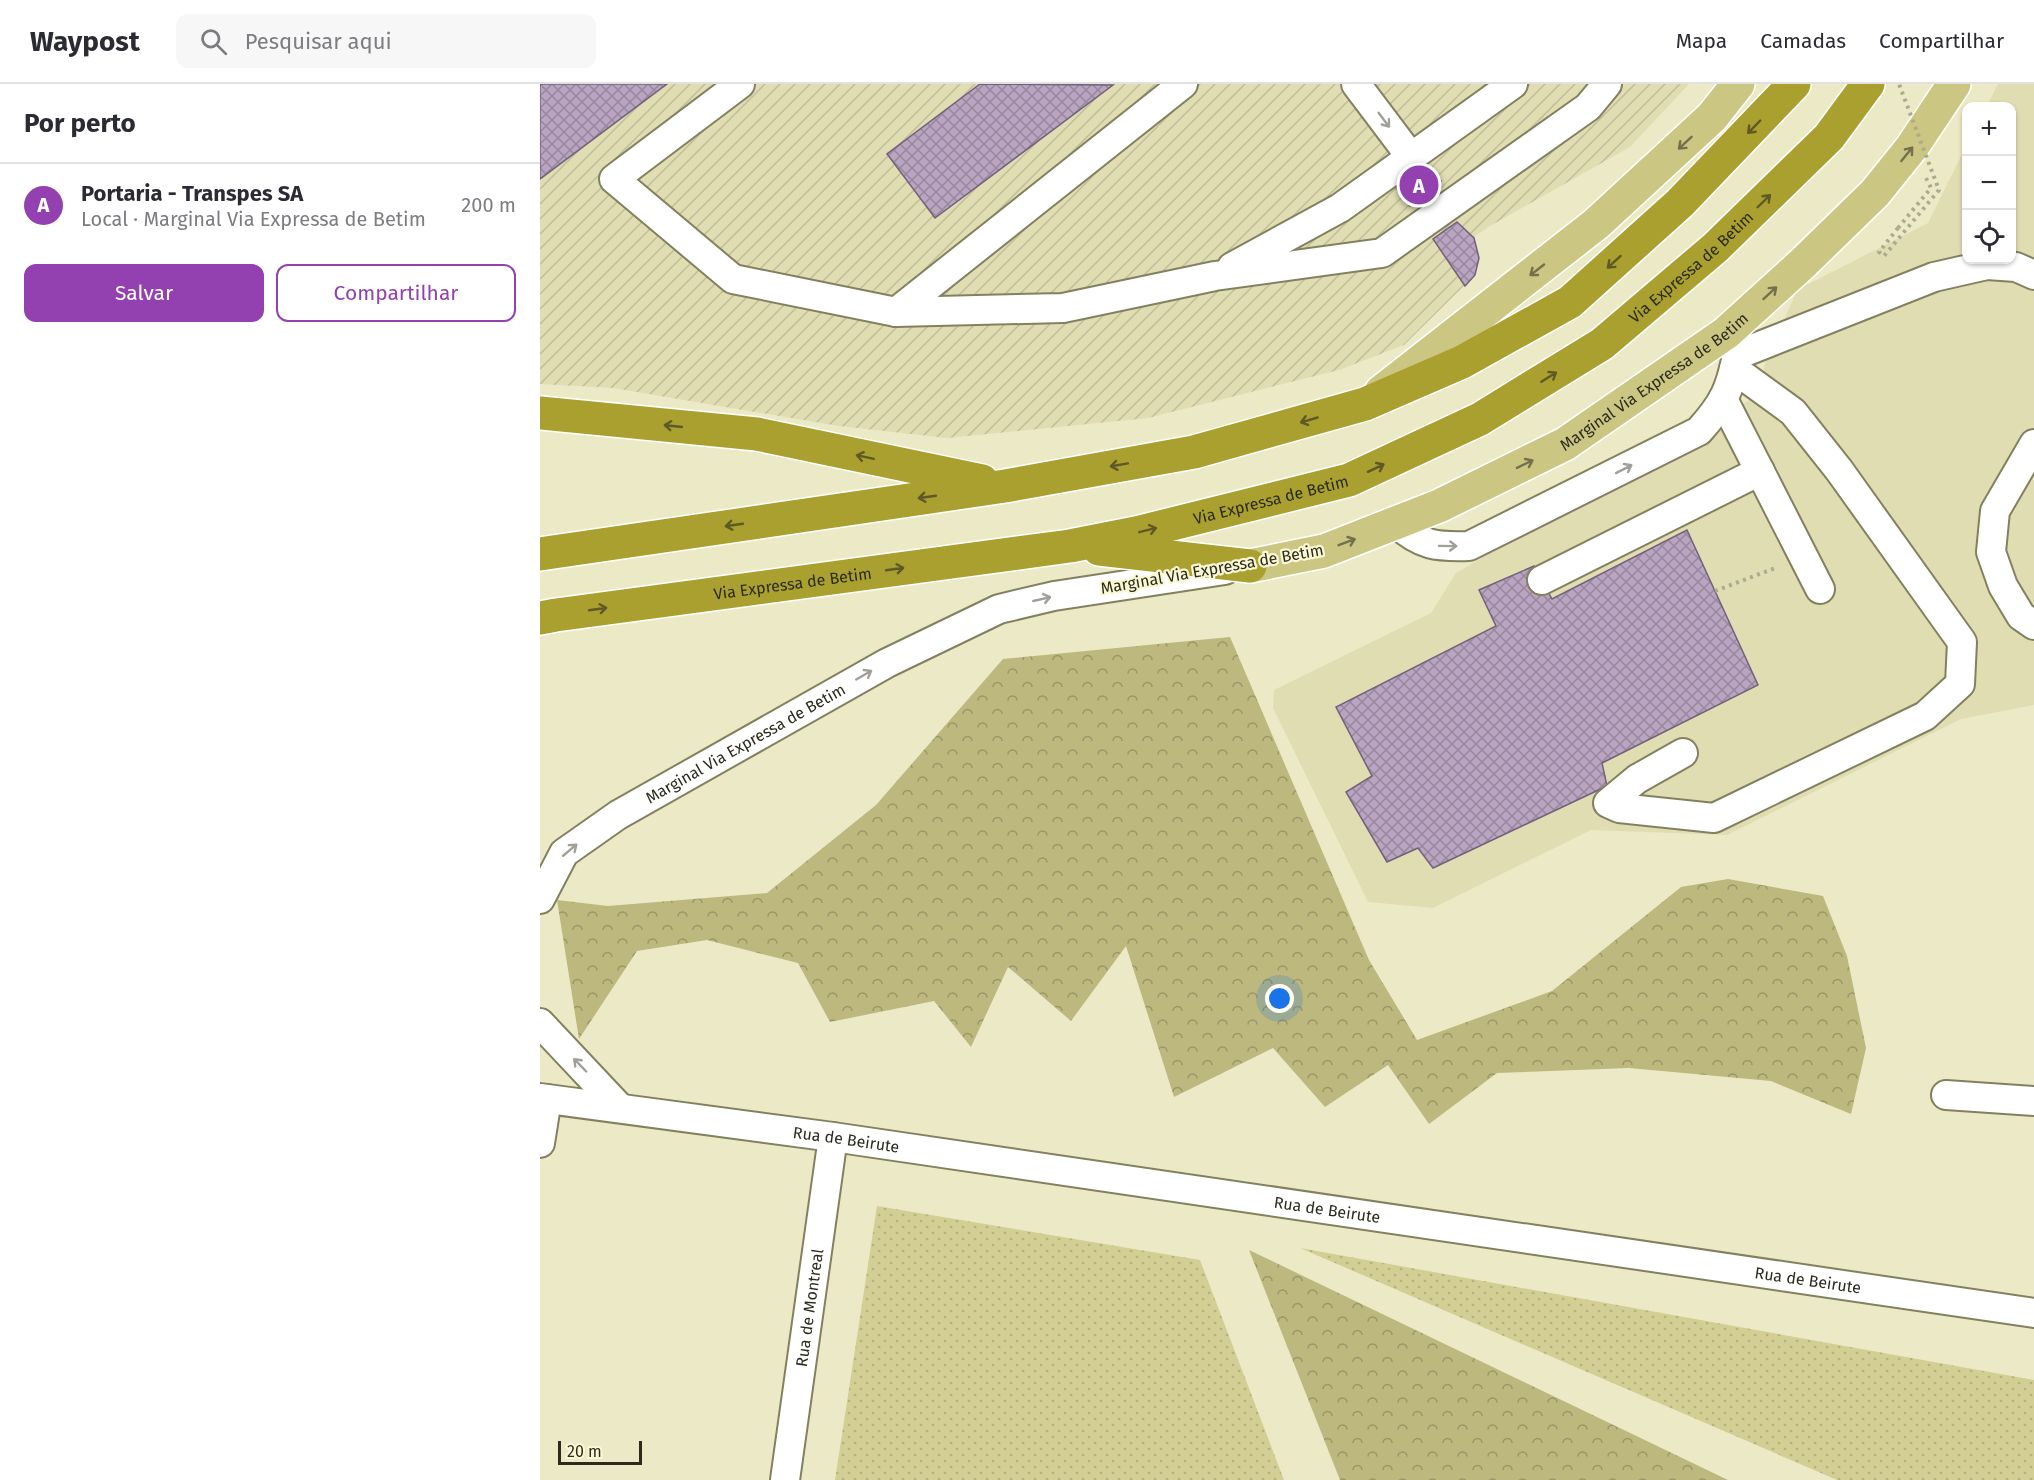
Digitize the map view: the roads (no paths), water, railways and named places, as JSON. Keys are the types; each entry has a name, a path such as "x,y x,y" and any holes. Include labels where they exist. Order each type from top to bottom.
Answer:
{"highway":[{"path":"540,554 1005,486 1194,452 1365,404 1462,362 1570,302 1680,203 1794,84"},
{"name":"Via Expressa de Betim","path":"540,618 1070,546 1136,533 1349,480 1480,419 1602,344 1715,248 1829,137 1868,84"},
{"path":"540,412 757,434 1005,486"},
{"path":"1070,546 1250,566"}],"main road":[{"path":"1365,404 1596,224 1712,117 1738,84"},
{"name":"Marginal Via Expressa de Betim","path":"1250,566 1324,551 1439,506 1565,444 1732,352 1802,264 1875,193 1912,147 1954,84"}],"street":[{"path":"740,84 614,178 733,279 896,312 1063,308 1215,276 1382,253 1588,107 1607,84"},
{"path":"896,312 1183,84"},
{"path":"1356,84 1412,157"},
{"path":"1215,276 1340,208 1513,84"},
{"path":"1732,352 1934,277 1987,265 2016,267 2034,275"},
{"path":"1396,523 1409,535 1424,543 1442,547 1469,546 1699,431 1718,409 1731,383 1732,352"},
{"path":"1683,753 1636,779 1608,803 1619,808 1714,818 1925,716 1960,684 1962,642 1839,470 1793,412 1732,352"},
{"path":"1723,399 1821,589"},
{"path":"2034,444 1995,511 1991,552 2003,586 2021,616 2034,625"},
{"path":"1542,580 1760,471"},
{"name":"Marginal Via Expressa de Betim","path":"540,899 564,853 618,815 887,663 999,609 1054,596 1250,566"},
{"path":"540,1023 620,1108"},
{"path":"1946,1095 2034,1101"},
{"path":"540,1143 543,1098"},
{"name":"Rua de Beirute","path":"543,1098 832,1137 2034,1313"},
{"name":"Rua de Montreal","path":"785,1480 832,1137"}],"place":[{"name":"Portaria - Transpes SA","path":"1419,185"}]}
